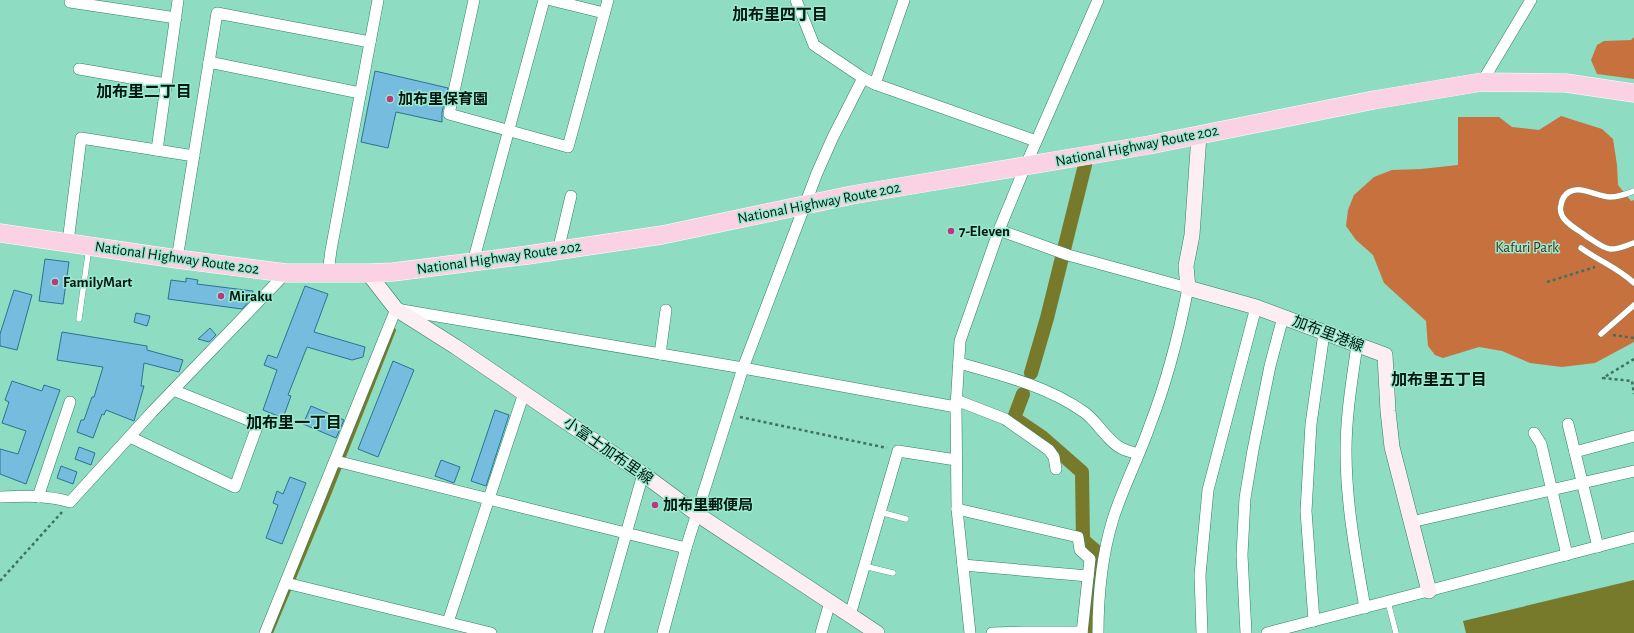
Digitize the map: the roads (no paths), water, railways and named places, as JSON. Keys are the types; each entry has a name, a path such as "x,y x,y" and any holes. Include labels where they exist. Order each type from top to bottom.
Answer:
{"highway":[{"name":"National Highway Route 202","path":"0,233 90,245 177,260 286,273 368,274 558,251 662,235 860,193 1025,166 1374,100 1482,82 1566,83 1634,93"}],"main road":[{"path":"1188,288 1186,266 1192,235 1198,134"},
{"name":"小富士加布里線","path":"368,274 396,309 456,347 643,474 697,514 877,633"},
{"name":"加布里港線","path":"1188,288 1256,307 1385,355 1388,411 1392,447 1429,591"}],"street":[{"path":"71,0 70,2 176,18"},
{"path":"157,150 178,0"},
{"path":"328,273 378,0"},
{"path":"474,0 449,114 568,147 608,0"},
{"path":"473,262 544,0"},
{"path":"550,0 604,13"},
{"path":"796,0 814,45 863,78 874,84 1036,141"},
{"path":"874,84 904,0"},
{"path":"970,633 957,509 956,403 960,341 999,230 1025,166 1098,0"},
{"path":"1482,82 1531,0"},
{"path":"177,260 217,13 370,42"},
{"path":"209,62 360,93"},
{"path":"79,69 166,84"},
{"path":"663,633 686,548 743,368 805,205 833,137 863,78"},
{"path":"68,242 81,138 194,156"},
{"path":"558,251 571,196"},
{"path":"999,230 1064,253 1188,288 1175,348 1150,425 1113,518 1104,556 1098,633"},
{"path":"0,497 38,496 70,502 173,390 286,273"},
{"path":"1202,633 1200,575 1208,490 1256,307"},
{"path":"265,633 292,584 341,462 396,309 956,403 1005,419 1049,450 1054,457 1056,469"},
{"path":"660,354 666,310"},
{"path":"1246,633 1242,555 1245,498 1253,450 1283,317"},
{"path":"1314,621 1306,511 1311,424 1324,333"},
{"path":"1357,345 1349,401 1346,451 1351,531 1365,608"},
{"path":"959,363 1016,379 1063,399 1084,412 1100,426 1114,443 1121,448 1138,454"},
{"path":"130,437 235,487 258,424 173,390"},
{"path":"448,622 524,393"},
{"path":"38,496 70,402"},
{"path":"1568,424 1598,547"},
{"path":"1534,433 1541,444 1567,555"},
{"path":"1575,452 1634,436"},
{"path":"850,615 898,451 956,460"},
{"path":"341,462 686,548"},
{"path":"1411,522 1634,471"},
{"path":"598,633 643,474"},
{"path":"957,509 1078,537 1080,550 1090,559 1082,633 992,633"},
{"path":"1267,633 1634,538"},
{"path":"963,564 1088,576"},
{"path":"292,584 491,633"},
{"path":"821,633 830,602"}],"lane":[{"path":"1634,191 1618,197 1609,197 1598,196 1579,189 1569,192 1562,199 1560,209 1562,217 1568,223 1603,247 1616,249 1634,243"},
{"path":"79,319 90,245"},
{"path":"1581,248 1605,264 1614,267 1634,283"},
{"path":"1601,334 1634,305"},
{"path":"880,512 906,519"},
{"path":"864,566 893,573"},
{"path":"1388,602 1396,633"}],"waterway":[{"path":"1031,373 1047,318 1085,165"},
{"path":"271,633 328,497 394,330"},
{"path":"1023,394 1014,418 1042,437 1082,472 1083,540 1097,552 1089,633"}],"place":[{"name":"加布里保育園","path":"390,99"},
{"name":"7-Eleven","path":"951,231"},
{"name":"FamilyMart","path":"55,282"},
{"name":"Miraku","path":"221,296"},
{"name":"加布里郵便局","path":"655,505"}],"district":[{"name":"加布里四丁目","path":"780,15"},
{"name":"加布里二丁目","path":"144,92"},
{"name":"加布里五丁目","path":"1439,380"},
{"name":"加布里一丁目","path":"294,423"}],"park label":[{"name":"Kafuri Park","path":"1527,247"}]}
